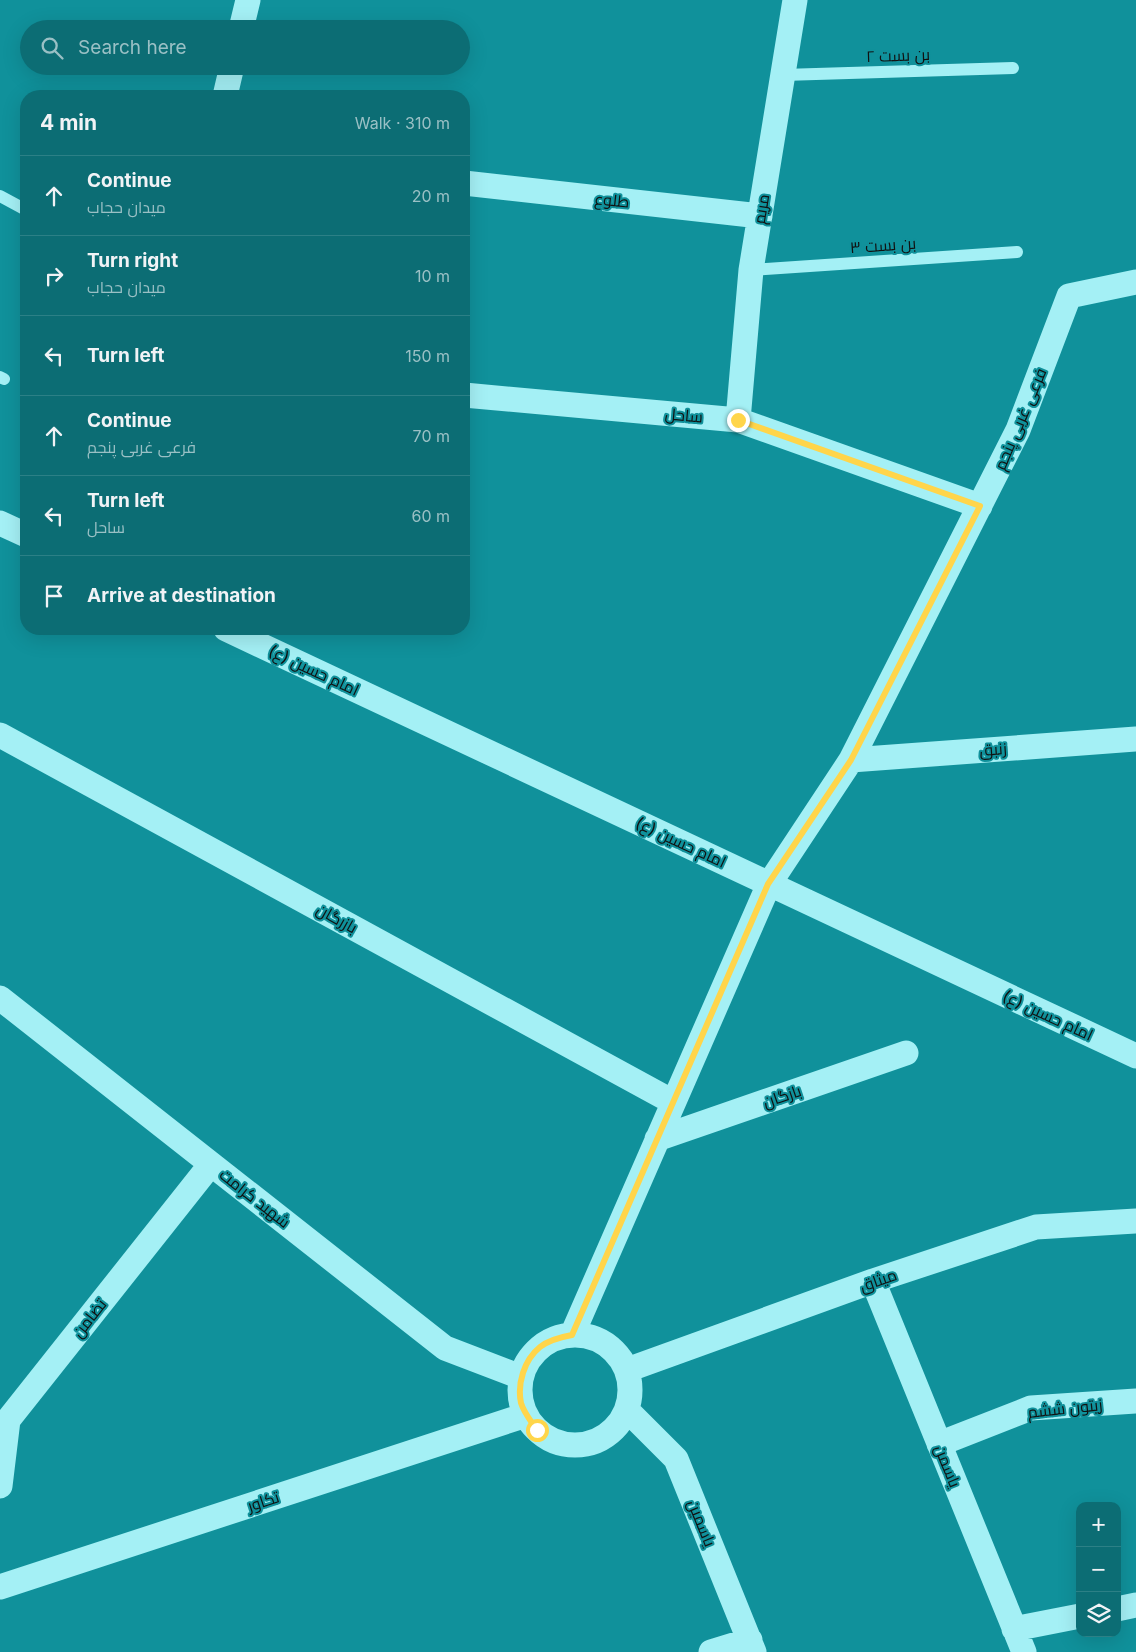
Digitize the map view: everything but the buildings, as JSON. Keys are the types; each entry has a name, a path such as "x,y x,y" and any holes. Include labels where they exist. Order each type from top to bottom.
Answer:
{"street":[{"path":"243,20 248,0"},
{"name":"مریم","path":"738,420 751,270 783,75 790,1"},
{"path":"226,90 230,75"},
{"name":"طلوع","path":"470,184 760,216"},
{"name":"فرعی غربی پنجم","path":"572,1335 768,884 851,760 1018,430 1069,296 1136,282"},
{"name":"ساحل","path":"470,397 738,420 980,506"},
{"path":"0,522 20,532"},
{"name":"امام حسین (ع)","path":"239,635 1136,1056"},
{"name":"بازرگان","path":"0,735 674,1102"},
{"name":"زنبق","path":"851,760 1136,739"},
{"name":"شهید کرامت","path":"0,998 445,1348 521,1377"},
{"name":"بازگان","path":"658,1139 906,1053"},
{"name":"تضامن","path":"0,1486 8,1420 211,1164"},
{"name":"میثاق","path":"627,1370 874,1281 1036,1227 1136,1221"},
{"name":"یاسمن","path":"874,1281 1024,1652"},
{"path":"572,1335 590,1337 606,1344 618,1356 627,1370 630,1397 627,1410 618,1426 604,1437 587,1444 569,1444 552,1440 537,1430 526,1415 521,1403 521,1377 528,1361 540,1347 555,1339 572,1335"},
{"name":"زیتون ششم","path":"939,1444 1031,1408 1136,1401"},
{"name":"یاسمین","path":"627,1410 676,1459 752,1646"},
{"name":"تکاور","path":"0,1587 526,1415"},
{"path":"1121,1608 1136,1605"},
{"path":"1014,1629 1076,1617"},
{"path":"711,1652 752,1646"}],"lane":[{"name":"بن بست ۲","path":"783,75 1013,68"},
{"path":"0,196 20,207"},
{"name":"بن بست ۳","path":"751,270 1017,252"}],"route":[{"path":"537,1430 526,1415 521,1403 521,1377 528,1361 540,1347 555,1339 572,1335 768,884 851,760 980,506 738,420"}]}
